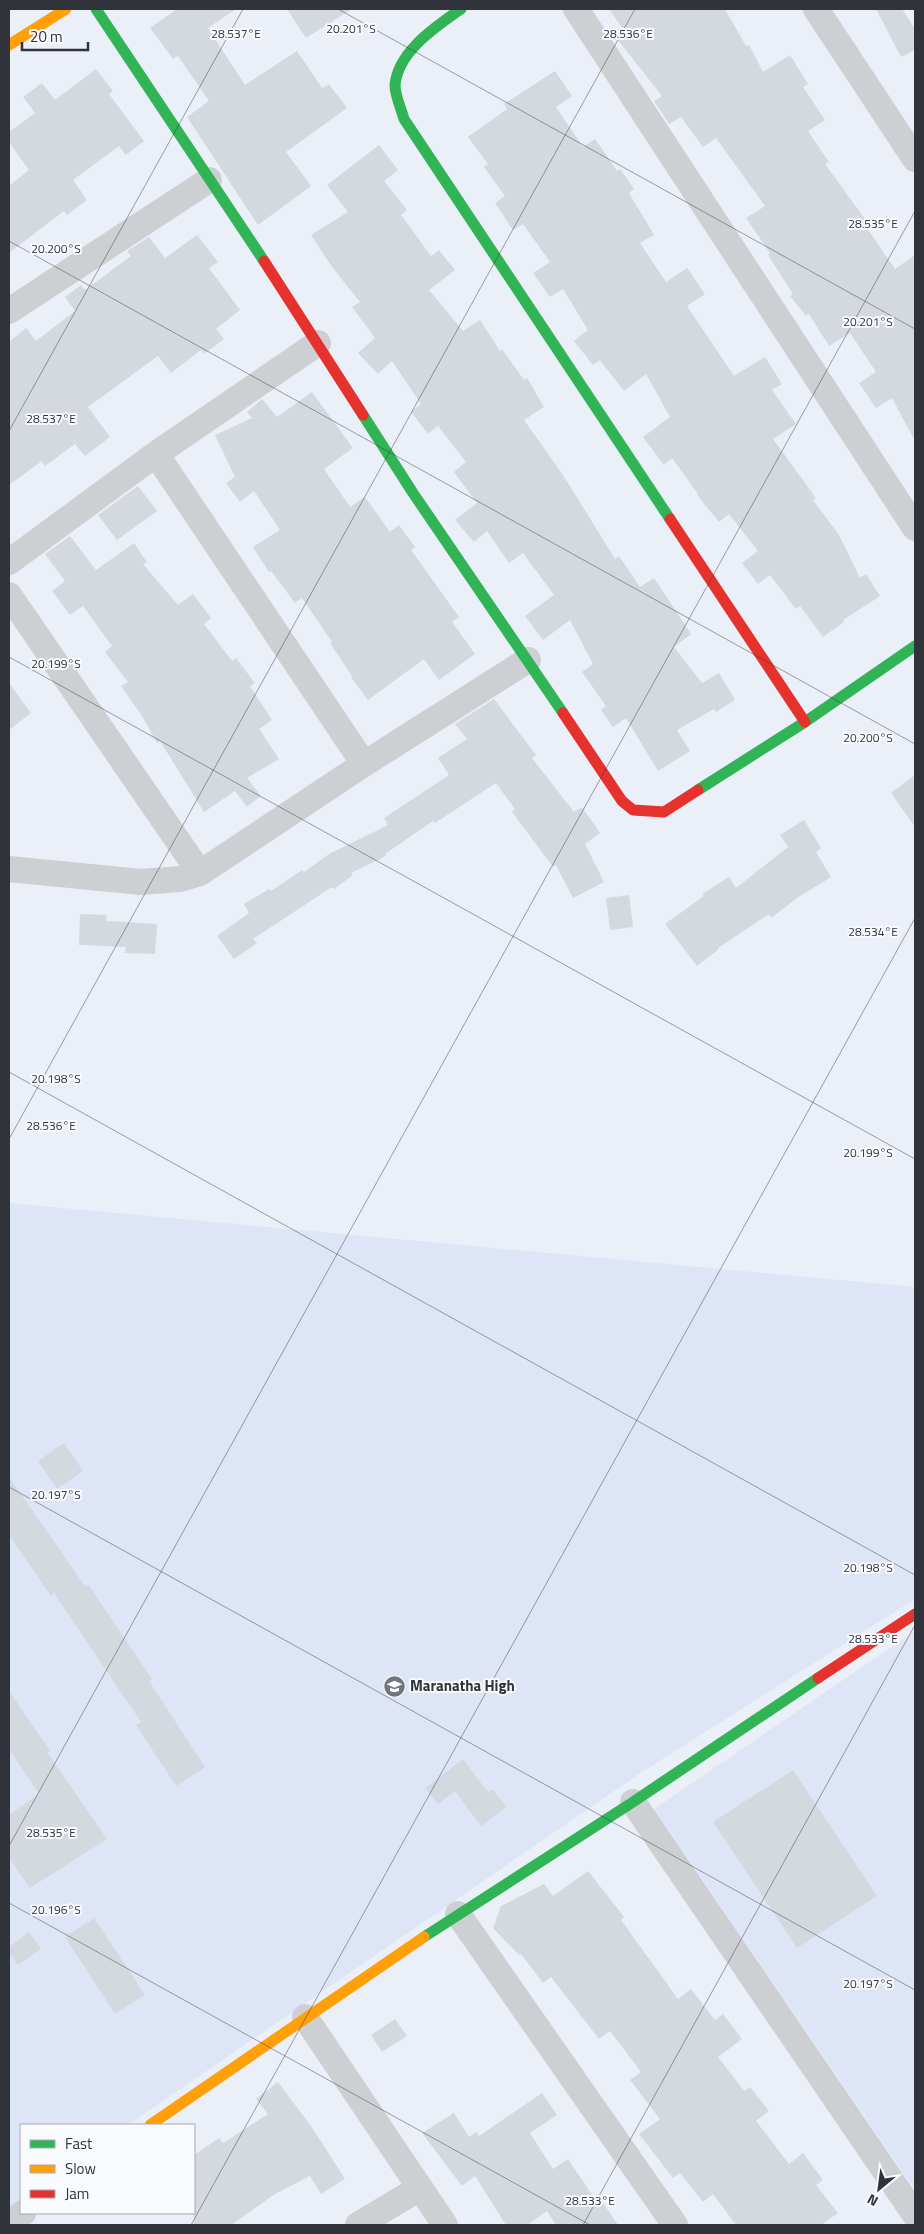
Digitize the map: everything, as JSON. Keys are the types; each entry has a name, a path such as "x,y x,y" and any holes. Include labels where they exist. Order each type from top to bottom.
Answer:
{"street":[{"path":"9,45 66,9"},
{"path":"96,9 318,343 413,494 528,660 622,801 634,810 664,812 805,722 915,646"},
{"path":"461,9 438,25 405,61 396,82 398,100 404,119 805,722"},
{"path":"576,9 915,528"},
{"path":"816,9 915,159"},
{"path":"9,311 209,180"},
{"path":"9,562 156,454 318,343"},
{"path":"156,454 364,764"},
{"path":"9,595 200,873"},
{"path":"9,869 141,882 180,879 200,873 364,764 528,660"},
{"path":"151,2124 458,1914 633,1802 915,1614"},
{"path":"633,1802 915,2215"},
{"path":"458,1914 675,2225"},
{"path":"306,2018 445,2225"},
{"path":"358,2225 420,2188"},
{"path":"9,2223 22,2214"}],"shaded area":[{"name":"Maranatha High","path":"9,1203 915,1287 915,1599 642,1772 129,2124 20,2124 20,2200 9,2208"},
{"path":"915,1631 915,2190 654,1809"}],"building":[{"path":"177,9 236,9 208,28 245,85 297,51 322,88 329,84 347,108 286,152 311,186 258,225 187,117 209,101 178,56 173,59 150,28"},
{"path":"287,9 352,9 306,38"},
{"path":"609,9 725,9 746,46 749,45 763,72 790,55 808,84 803,87 825,120 808,131 829,162 825,164 870,226 867,228 895,269 915,255 915,441 892,398 876,408 859,383 876,372 850,333 829,346 809,314 806,316 790,296 793,294 768,255 770,253 746,218 765,206 716,138 703,147 681,117 669,124 654,101 662,96 614,35 623,29"},
{"path":"876,9 902,9 915,29 915,50 901,57"},
{"path":"96,69 113,91 109,94 144,141 126,155 119,146 73,180 87,200 67,215 64,211 9,253 9,186 29,170 9,142 9,132 35,113 23,97 42,83 55,100"},
{"path":"555,71 572,96 556,107 583,147 595,139 617,171 620,169 634,189 629,193 654,235 640,243 666,282 687,268 705,294 687,306 734,376 765,357 782,384 772,390 796,424 773,439 816,498 813,500 839,535 860,578 866,574 880,596 843,620 844,622 823,637 800,606 796,609 770,575 758,584 742,563 758,551 729,514 719,522 697,495 672,458 664,465 643,437 670,417 646,374 624,391 600,360 593,365 574,341 588,330 563,289 550,297 533,273 550,262 523,224 513,230 495,203 505,196 484,167 488,164 468,137 507,109 504,104"},
{"path":"379,145 398,170 384,181 407,210 401,215 431,256 439,250 455,270 429,290 463,331 480,320 500,351 502,349 524,380 527,378 544,407 524,420 565,478 615,559 619,556 640,587 654,578 691,634 674,647 702,683 719,673 735,700 716,712 714,709 677,730 690,751 658,771 626,718 613,727 601,710 606,706 582,672 593,664 570,620 543,640 525,616 554,595 523,553 509,563 487,531 474,542 455,520 477,503 454,472 466,462 438,426 428,434 411,412 421,404 392,361 378,374 358,353 375,338 352,307 360,302 332,267 311,235 348,212 327,185"},
{"path":"197,235 218,262 209,268 240,310 216,329 224,339 204,354 201,350 171,373 158,356 88,407 110,437 85,456 75,444 45,466 42,461 9,485 9,342 26,328 36,341 75,311 65,297 81,285 85,290 131,256 127,251 149,237 165,258"},
{"path":"312,392 353,448 324,469 350,507 365,497 390,532 399,525 415,547 411,550 459,617 452,622 475,654 439,680 424,659 368,700 351,677 330,643 332,642 302,598 295,603 271,571 269,572 253,547 280,530 254,491 240,502 226,483 235,477 215,435 252,418 247,412 262,399 277,417"},
{"path":"138,486 157,511 117,540 98,515"},
{"path":"70,536 96,570 134,543 147,562 143,564 178,605 193,594 211,618 204,624 232,661 236,658 255,683 250,686 272,720 259,729 279,759 247,778 261,796 247,807 235,791 204,812 160,741 157,743 142,716 121,686 128,682 105,652 112,646 83,606 70,615 52,591 65,581 45,554"},
{"path":"9,683 31,713 9,730"},
{"path":"494,699 536,755 532,758 574,812 582,807 600,833 585,844 604,882 573,898 556,865 553,867 512,812 515,809 496,783 435,823 433,821 385,854 386,856 351,873 353,875 334,889 332,887 253,939 257,943 234,959 217,936 249,913 244,904 269,889 271,891 302,870 304,872 329,854 388,825 384,818 449,775 438,758 467,739 455,724"},
{"path":"915,775 915,827 891,793"},
{"path":"804,820 821,848 816,852 831,877 797,898 771,918 769,914 718,948 697,966 665,924 704,896 702,894 729,877 736,888 788,847 780,835"},
{"path":"629,895 633,927 610,930 606,898"},
{"path":"80,914 107,915 106,921 157,924 155,954 125,953 126,947 79,945"},
{"path":"64,1443 83,1471 57,1489 38,1461"},
{"path":"9,1477 85,1586 88,1584 152,1679 149,1681 205,1767 176,1786 136,1725 141,1722 54,1593 51,1596 9,1535"},
{"path":"9,1691 50,1751 47,1752 107,1839 30,1888 9,1858 9,1815 39,1794 9,1749"},
{"path":"463,1759 488,1792 492,1789 506,1807 481,1826 455,1791 438,1804 425,1788"},
{"path":"793,1770 877,1896 797,1948 713,1822"},
{"path":"588,1871 624,1917 621,1920 678,1999 691,1989 715,2020 723,2014 742,2039 718,2057 744,2091 750,2087 769,2111 756,2121 789,2164 803,2153 823,2180 816,2185 838,2213 821,2225 736,2225 713,2194 703,2202 680,2173 673,2178 639,2134 660,2119 630,2080 641,2072 610,2031 599,2039 551,1977 543,1983 521,1954 519,1955 493,1928 501,1906 544,1884 553,1896"},
{"path":"94,1918 145,1995 115,2014 65,1937"},
{"path":"29,1932 41,1949 18,1965 9,1953 9,1947"},
{"path":"395,2019 407,2036 382,2052 371,2035"},
{"path":"278,2082 311,2126 345,2179 321,2194 310,2176 275,2194 231,2225 194,2225 195,2154 219,2138 223,2143 268,2114 256,2099"},
{"path":"542,2093 557,2115 530,2133 553,2169 568,2159 595,2199 599,2197 618,2225 556,2225 547,2211 527,2225 506,2225 475,2176 462,2186 422,2133 454,2113 469,2137 476,2132 479,2136"}],"traffic: fast":[{"path":"96,9 264,261"},
{"path":"461,9 430,32 411,50 403,61 398,73 395,89 404,119 670,519"},
{"path":"363,415 413,493 563,713"},
{"path":"698,790 805,722 915,646"},
{"path":"424,1937 633,1802 818,1678"}],"traffic: slow":[{"path":"9,45 66,9"},
{"path":"151,2124 424,1937"}],"traffic: jam":[{"path":"264,261 363,415"},
{"path":"670,519 805,722"},
{"path":"563,713 622,801 633,810 664,812 698,790"},
{"path":"818,1678 915,1614"}],"place":[{"name":"Maranatha High","path":"394,1686"}]}
